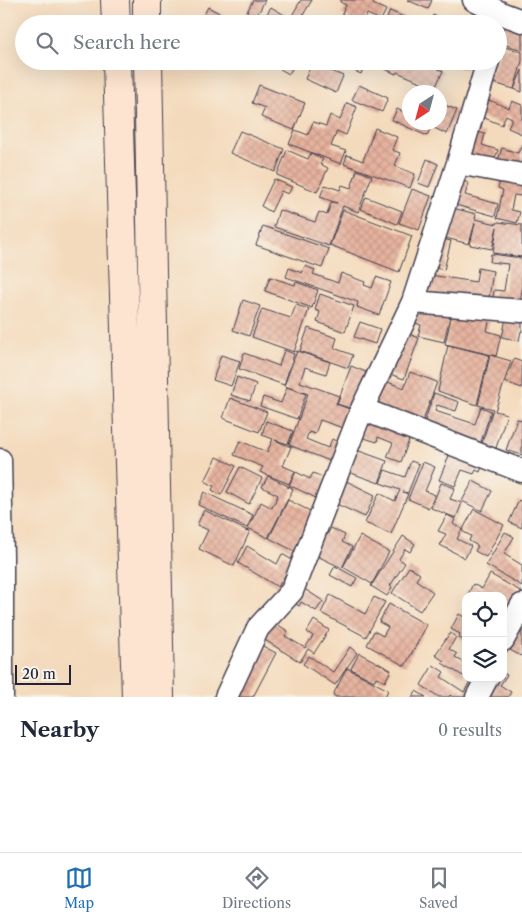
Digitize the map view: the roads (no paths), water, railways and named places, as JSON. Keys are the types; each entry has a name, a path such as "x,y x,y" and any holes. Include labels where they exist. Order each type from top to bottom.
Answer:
{"main road":[{"path":"115,0 116,15"},
{"path":"147,0 147,15"},
{"path":"117,70 150,697"},
{"path":"148,70 150,697"}],"street":[{"path":"474,0 498,15"},
{"path":"226,697 258,628 292,591 362,409 413,302 458,163 485,70"},
{"path":"458,163 522,175"},
{"path":"413,302 522,310"},
{"path":"362,409 522,472"},
{"path":"0,460 2,697"},
{"path":"505,637 522,605"},
{"path":"477,697 485,682"}]}
